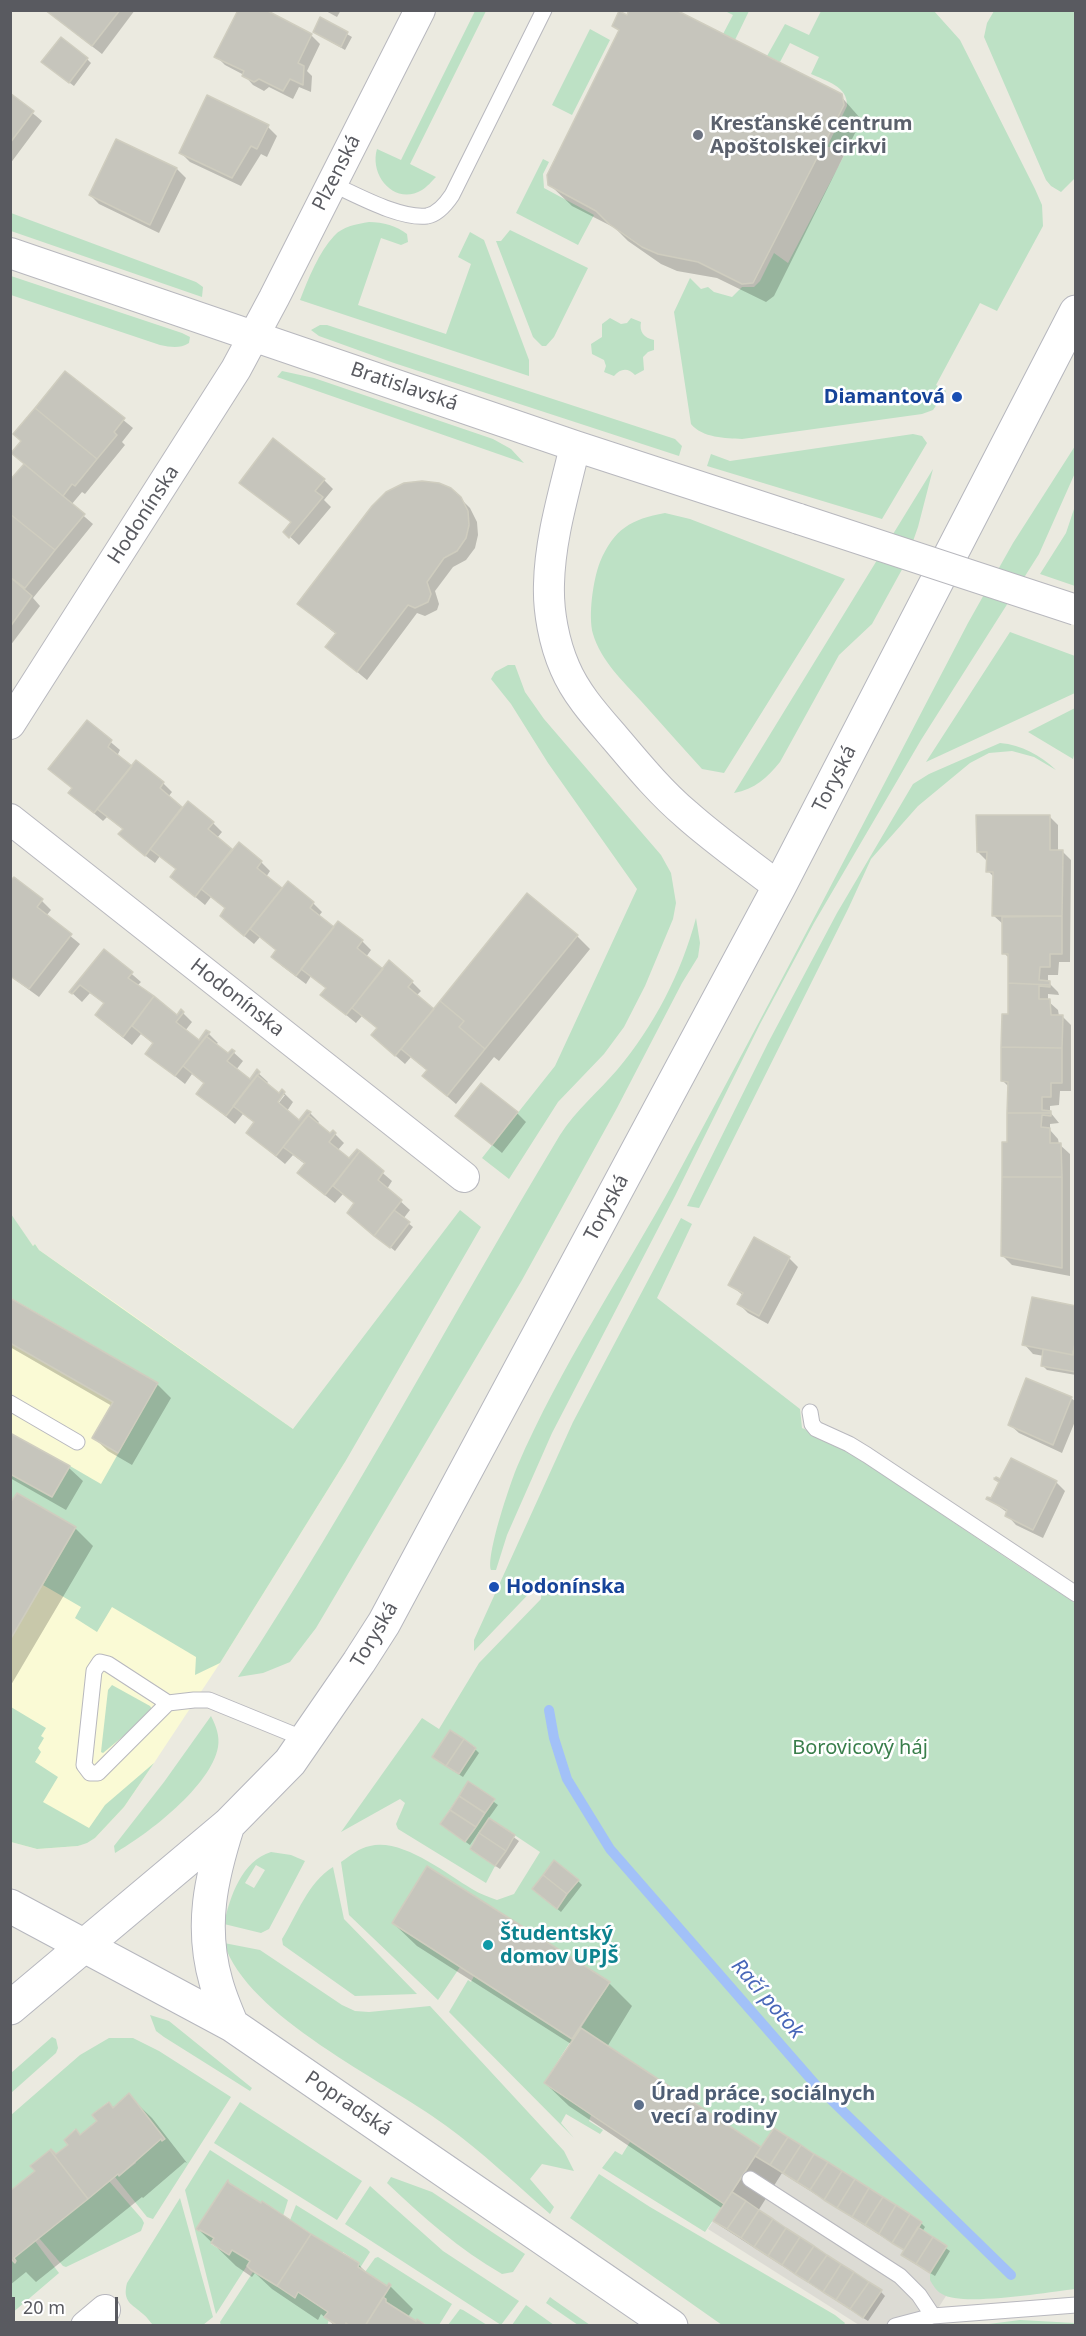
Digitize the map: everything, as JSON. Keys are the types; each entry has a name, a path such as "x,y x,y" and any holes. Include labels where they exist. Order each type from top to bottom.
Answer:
{"street":[{"name":"Plzenská","path":"254,335 420,10"},
{"name":"Bratislavská","path":"10,253 575,446 1076,610"},
{"name":"Toryská","path":"10,2008 86,1947 228,1824 290,1762 384,1623 779,887 1076,312"},
{"name":"Hodonínska","path":"10,724 211,410 254,335"},
{"path":"575,446 558,518 549,584 553,626 565,669 597,717 661,789 686,814 779,887"},
{"name":"Hodonínska","path":"10,819 464,1178"},
{"path":"228,1824 214,1866 207,1908 207,1935 216,1982 232,2025"},
{"name":"Popradská","path":"10,1906 232,2025 670,2325"}],"lane":[{"path":"332,184 403,213 428,216 438,212 452,195 544,10"},
{"path":"10,1403 77,1442"},
{"path":"810,1412 812,1424 816,1429 867,1455 1076,1593"},
{"path":"168,1703 108,1664 100,1662 94,1671 84,1765 90,1773 98,1773 168,1703 209,1700 306,1740"},
{"path":"750,2179 900,2276 919,2295 933,2316"},
{"path":"895,2325 933,2316 1076,2305"}],"shaded area":[{"path":"10,1214 33,1246 35,1244 39,1250 293,1429 345,1462 220,1663 124,1807 95,1838 78,1846 37,1849 11,1842"},
{"path":"778,2123 977,2248 933,2316 895,2325 859,2325 708,2229"}],"green space":[{"path":"475,11 486,11 410,164 436,177 424,189 412,194 394,191 386,186 377,169 377,149 401,160"},
{"path":"725,11 749,11 735,40 723,34 733,15"},
{"path":"821,11 934,11 960,40 1035,189 1042,205 1043,226 997,311 980,303 936,385 946,391 933,410 922,414 742,439 708,435 691,424 674,312 690,278 701,289 708,287 714,292 732,297 742,287 754,287 760,281 774,253 788,263 847,150 841,147 827,147 847,106 840,89 811,74 819,57 790,43 780,62 767,56 785,24 809,35"},
{"path":"994,11 1075,11 1075,178 1061,192 1046,180 984,37 987,23"},
{"path":"590,29 610,40 572,115 552,105"},
{"path":"543,159 549,162 543,174 544,188 594,215 578,245 516,213"},
{"path":"11,213 196,282 203,287 202,297 11,231"},
{"path":"369,222 399,229 407,234 408,242 401,245 381,238 358,305 446,334 471,264 458,257 470,232 484,240 529,360 529,376 300,300 319,258 334,236 346,228"},
{"path":"510,230 588,268 554,337 546,346 542,346 533,337 496,241 501,241"},
{"path":"11,276 182,333 190,337 189,343 178,347 160,345 11,295"},
{"path":"610,318 621,324 627,323 631,318 641,322 643,334 654,340 654,350 643,357 644,370 635,375 624,370 614,376 604,372 606,366 604,360 592,354 591,344 602,337 602,324"},
{"path":"320,325 327,325 675,439 682,446 679,456 394,363 319,336 311,330"},
{"path":"282,371 314,378 493,439 511,449 524,463 277,377"},
{"path":"913,434 922,436 927,443 882,519 707,466 711,454 730,461"},
{"path":"1075,446 1075,473 1039,554 921,740 814,923 760,1024 675,1196 552,1433 507,1535 496,1570 491,1570 490,1562 495,1535 509,1488 552,1393 674,1181 968,623 1013,543"},
{"path":"933,469 918,527 905,564 872,624 839,655 780,762 760,782 734,793"},
{"path":"1075,506 1075,586 1040,574 1066,533"},
{"path":"665,513 690,519 845,579 724,773 702,769 613,670 601,653 593,634 591,608 593,588 605,551 625,527 653,515"},
{"path":"1010,632 1075,656 1075,693 926,762"},
{"path":"508,665 515,665 525,692 544,719 661,855 671,873 676,903 673,919 645,986 624,1027 604,1054 558,1102 509,1179 482,1158 555,1066 637,889 548,763 511,704 491,679 495,672"},
{"path":"1075,708 1076,747 1073,759 1028,732"},
{"path":"1000,743 1030,752 1056,770 1034,757 1012,751 989,753 970,763 918,806 871,859 699,1208 687,1206 768,1043 837,913 913,784 929,774"},
{"path":"696,918 700,943 698,957 522,1280 316,1628 290,1662 263,1673 238,1677 322,1543 560,1135 580,1109 617,1070 643,1036 665,999 683,959"},
{"path":"460,1210 481,1227 345,1462 220,1663 195,1675 196,1657 112,1607 97,1632 75,1618 81,1607 43,1585 76,1527 17,1493 11,1503 11,1474 52,1497 70,1466 101,1484 158,1383 11,1298 11,1214 33,1246 35,1244 39,1250 293,1429"},
{"name":"Borovicový háj","path":"681,1218 692,1224 657,1298 800,1409 802,1428 872,1466 1075,1603 1075,2289 986,2299 952,2298 940,2293 930,2280 930,2273 947,2246 918,2227 921,2221 774,2128 761,2147 581,2028 610,1982 427,1867 392,1923 460,1967 438,2000 349,1915 341,1862 366,1847 382,1845 409,1852 475,1891 497,1900 514,1894 540,1852 489,1818 470,1849 495,1866 486,1883 398,1829 396,1824 405,1803 400,1799 341,1832 422,1718 439,1729 479,1663 541,1599 542,1580 474,1651 474,1640 573,1422","holes":["451,1730 476,1748 459,1774 433,1757","468,1782 495,1800 476,1827 440,1824","554,1861 579,1880 556,1908 532,1889"]},
{"path":"112,1685 152,1709 150,1714 103,1753 101,1752 108,1690"},
{"path":"11,1707 46,1728 41,1736 44,1738 38,1748 41,1752 35,1762 58,1777 43,1802 89,1828 105,1805 154,1763 124,1807 95,1838 87,1843 78,1846 37,1849 11,1842"},
{"path":"211,1716 217,1731 218,1747 213,1762 204,1777 176,1808 144,1834 115,1853 114,1846 164,1782"},
{"path":"271,1852 291,1855 305,1861 269,1929 261,1933 224,1924 239,1881 252,1863","holes":["256,1865 265,1870 254,1888 245,1883"]},
{"path":"333,1867 344,1919 417,1994 355,1996 283,1945 282,1939 310,1890 324,1873"},
{"path":"224,1943 260,1950 342,2005 355,2011 369,2012 430,2006 564,2151 574,2171 542,2164 530,2179 554,2207 550,2214 486,2157 445,2125 320,2045 288,2021 260,1996 238,1970"},
{"path":"474,1976 572,2039 544,2083 591,2115 589,2121 603,2130 600,2134 566,2114 561,2123 574,2138 449,2012 468,1980 471,1982"},
{"path":"150,2015 169,2021 252,2088 250,2091 156,2031"},
{"path":"52,2037 56,2039 58,2048 56,2053 11,2093 11,2073"},
{"path":"109,2038 133,2038 159,2051 231,2097 153,2219 147,2217 115,2177 136,2163 135,2160 161,2139 165,2139 129,2093 113,2108 108,2102 94,2113 93,2116 97,2121 80,2135 75,2129 64,2140 68,2145 56,2154 51,2149 31,2167 35,2171 11,2191 11,2115 80,2055"},
{"path":"240,2102 362,2181 337,2220 214,2143"},
{"path":"630,2142 724,2204 705,2232 602,2168 615,2151 622,2155"},
{"path":"210,2150 288,2200 283,2216 262,2201 260,2203 229,2183 228,2180 196,2229 214,2238 211,2244 228,2255 232,2250 250,2261 216,2314 185,2190"},
{"path":"599,2174 650,2207 845,2323 843,2326 722,2325 570,2218"},
{"path":"391,2177 432,2192 525,2254 513,2272 502,2274 457,2244 387,2183"},
{"path":"109,2181 142,2219 144,2223 141,2231 66,2267 63,2266 39,2238"},
{"path":"370,2186 443,2251 519,2301 501,2325 345,2224"},
{"path":"180,2198 213,2317 203,2325 153,2325 127,2299 127,2283"},
{"path":"296,2205 367,2249 370,2252 360,2268 359,2263 343,2252 342,2254 290,2220"},
{"path":"35,2241 59,2273 11,2314 10,2258 15,2263 14,2258"},
{"path":"378,2257 452,2304 439,2325 427,2325 416,2321 386,2302 383,2297 391,2285 387,2286 365,2272"},
{"path":"253,2272 277,2286 298,2292 328,2312 325,2317 329,2320 327,2326 221,2326 220,2322"},
{"path":"550,2297 590,2325 578,2325 546,2303"},
{"path":"526,2305 554,2325 512,2325"},
{"path":"460,2309 463,2310 487,2325 448,2325"},
{"path":"1020,2320 1075,2323 1075,2325 981,2325"}],"building":[{"path":"45,10 120,10 92,46"},
{"path":"238,10 266,10 312,34 298,63 304,66 303,85 290,79 283,91 259,79 254,82 242,76 244,71 214,57"},
{"name":"Kresťanské centrum Apoštolskej cirkvi","path":"629,10 676,10 842,94 844,105 753,283 742,284 698,262 658,254 642,247 609,224 596,211 548,185 547,175 619,30 612,26 619,11 627,15"},
{"path":"320,17 348,32 341,47 313,32"},
{"path":"61,37 88,58 69,83 41,62"},
{"path":"10,93 34,111 10,143"},
{"path":"207,95 269,125 257,149 251,146 232,178 179,153"},
{"path":"116,139 177,168 150,225 89,195"},
{"path":"65,371 125,418 114,432 117,435 97,459 35,408"},
{"path":"35,408 97,459 75,486 72,484 63,496 11,453 21,441 13,434"},
{"path":"273,438 325,479 315,491 323,497 289,538 283,532 291,522 239,483"},
{"path":"24,464 85,514 55,550 10,514 10,480"},
{"path":"422,481 439,483 451,488 461,497 468,511 469,525 466,538 457,551 444,558 427,582 431,594 428,602 415,608 408,605 357,672 325,647 336,633 297,604 372,506 386,492 404,483"},
{"path":"10,514 55,550 25,588 10,577"},
{"path":"10,577 32,596 10,627"},
{"path":"87,720 112,740 108,747 132,766 94,813 68,793 72,788 48,769"},
{"path":"136,760 164,782 160,788 182,807 145,856 118,834 123,829 97,809"},
{"path":"188,801 214,822 208,829 232,849 195,897 170,877 176,869 150,849"},
{"path":"976,815 1050,815 1050,850 1063,850 1062,916 992,916 993,872 986,872 987,852 977,852"},
{"path":"239,842 262,861 257,868 282,888 244,936 220,916 225,908 201,889"},
{"path":"14,877 43,899 37,907 72,934 29,989 10,976 10,881"},
{"path":"288,881 314,902 310,908 334,927 296,976 271,957 276,950 250,929"},
{"path":"527,893 578,935 485,1049 459,1027 464,1021 440,1001"},
{"path":"1062,916 1062,954 1050,954 1050,967 1040,967 1039,980 1050,981 1050,985 1008,983 1008,954 1002,954 1002,917"},
{"path":"338,921 363,940 357,948 383,969 346,1015 320,995 326,988 301,969"},
{"path":"104,949 133,972 128,978 154,996 123,1037 95,1015 104,1003 80,985 72,994 69,992"},
{"path":"389,960 413,981 408,987 434,1009 395,1056 371,1035 377,1028 352,1008"},
{"path":"1008,983 1050,985 1050,987 1039,986 1039,999 1050,999 1051,1015 1063,1015 1062,1048 1001,1047 1002,1014 1008,1014"},
{"path":"154,996 177,1015 181,1009 184,1012 176,1022 199,1040 206,1030 210,1032 175,1076 145,1054 153,1043 132,1026"},
{"path":"440,1001 464,1021 459,1027 485,1049 447,1096 422,1076 427,1070 401,1049"},
{"path":"206,1036 228,1053 232,1049 235,1051 227,1061 250,1079 257,1069 260,1072 226,1116 196,1094 204,1083 183,1066"},
{"path":"1001,1047 1062,1048 1062,1083 1051,1083 1051,1097 1042,1097 1042,1110 1051,1111 1051,1113 1007,1113 1008,1082 1001,1081"},
{"path":"257,1075 279,1093 282,1089 285,1092 278,1102 299,1120 307,1110 311,1112 276,1156 246,1133 254,1122 233,1106"},
{"path":"481,1083 518,1112 492,1145 455,1116"},
{"path":"1007,1113 1051,1113 1051,1116 1042,1115 1041,1127 1050,1128 1050,1143 1061,1143 1062,1177 1002,1177 1002,1142 1007,1142"},
{"path":"308,1115 330,1133 333,1130 336,1133 329,1142 349,1158 357,1149 360,1151 325,1195 297,1173 305,1163 283,1147"},
{"path":"360,1151 384,1171 378,1180 402,1200 374,1236 347,1213 354,1203 333,1186"},
{"path":"1002,1177 1062,1177 1062,1268 1001,1256"},
{"path":"394,1210 410,1222 390,1248 374,1236"},
{"path":"754,1237 790,1257 759,1316 737,1304 743,1293 728,1285"},
{"path":"1032,1297 1076,1306 1076,1336 1073,1355 1022,1345"},
{"path":"10,1298 158,1383 118,1453 92,1438 113,1402 10,1343"},
{"path":"1043,1349 1073,1355 1073,1351 1076,1351 1076,1372 1041,1366"},
{"path":"1026,1378 1072,1397 1053,1445 1008,1425"},
{"path":"10,1433 70,1466 52,1497 10,1474"},
{"path":"1011,1458 1057,1481 1033,1530 1005,1516 1007,1510 986,1499 991,1498 999,1482 994,1479 996,1477 1000,1479"},
{"path":"17,1493 76,1527 10,1640 10,1503"},
{"path":"450,1730 464,1739 446,1766 432,1757"},
{"path":"464,1739 476,1748 459,1774 446,1766"},
{"path":"468,1781 495,1799 485,1813 459,1796"},
{"path":"459,1796 485,1813 476,1827 450,1810"},
{"path":"450,1810 476,1827 465,1842 440,1824"},
{"path":"489,1818 515,1835 506,1851 479,1833"},
{"path":"479,1833 506,1851 495,1866 470,1849"},
{"path":"554,1860 579,1880 567,1894 543,1875"},
{"name":"Študentský domov UPJŠ","path":"427,1866 610,1982 572,2039 392,1923"},
{"path":"543,1875 567,1894 557,1909 532,1889"},
{"path":"581,2028 761,2147 724,2204 544,2083"},
{"path":"129,2093 165,2139 162,2141 161,2139 119,2176 118,2174 88,2199 50,2150 56,2154 68,2145 64,2140 76,2129 80,2135 97,2121 92,2115 94,2113 109,2102 113,2108"},
{"path":"774,2128 788,2137 770,2165 755,2156"},
{"path":"788,2137 801,2145 783,2173 770,2165"},
{"path":"801,2145 814,2154 797,2182 783,2173"},
{"path":"50,2150 88,2199 14,2258 15,2263 10,2258 10,2191 35,2171 30,2166"},
{"path":"814,2154 828,2162 810,2190 797,2182"},
{"path":"828,2162 842,2171 824,2200 810,2190"},
{"path":"842,2171 855,2179 837,2208 824,2200"},
{"path":"855,2179 869,2188 852,2217 837,2208"},
{"path":"228,2180 229,2183 261,2203 262,2201 311,2234 277,2286 251,2270 247,2266 250,2261 232,2250 229,2255 211,2243 214,2238 196,2229"},
{"path":"869,2188 883,2197 865,2225 852,2217"},
{"path":"732,2192 746,2201 727,2229 713,2221"},
{"path":"883,2197 896,2205 879,2234 865,2225"},
{"path":"746,2201 759,2210 741,2238 727,2229"},
{"path":"896,2205 910,2214 892,2243 879,2234"},
{"path":"759,2210 773,2219 754,2247 741,2238"},
{"path":"910,2214 922,2222 904,2250 892,2243"},
{"path":"773,2219 786,2228 768,2256 754,2247"},
{"path":"918,2227 933,2237 916,2264 901,2255"},
{"path":"786,2228 800,2237 782,2265 768,2256"},
{"path":"311,2234 359,2263 358,2267 387,2286 389,2283 391,2285 365,2326 350,2326 346,2323 345,2326 338,2326 324,2317 328,2312 298,2292 295,2298 277,2286"},
{"path":"800,2237 814,2246 795,2274 782,2265"},
{"path":"933,2237 947,2246 930,2273 916,2264"},
{"path":"814,2246 827,2255 808,2282 795,2274"},
{"path":"827,2255 841,2264 823,2292 808,2282"},
{"path":"841,2264 854,2272 836,2300 823,2292"},
{"path":"854,2272 869,2282 850,2309 836,2300"},
{"path":"869,2282 882,2290 863,2318 850,2309"},
{"path":"383,2297 386,2302 427,2326 365,2326"}],"waterway":[{"name":"Račí potok","path":"549,1710 554,1738 567,1779 610,1849 815,2084 1011,2275"}],"place":[{"name":"Kresťanské centrum Apoštolskej cirkvi","path":"698,135"},
{"name":"Diamantová","path":"957,397"},
{"name":"Hodonínska","path":"494,1587"},
{"name":"Študentský domov UPJŠ","path":"488,1945"},
{"name":"Úrad práce, sociálnych vecí a rodiny","path":"639,2105"}]}
